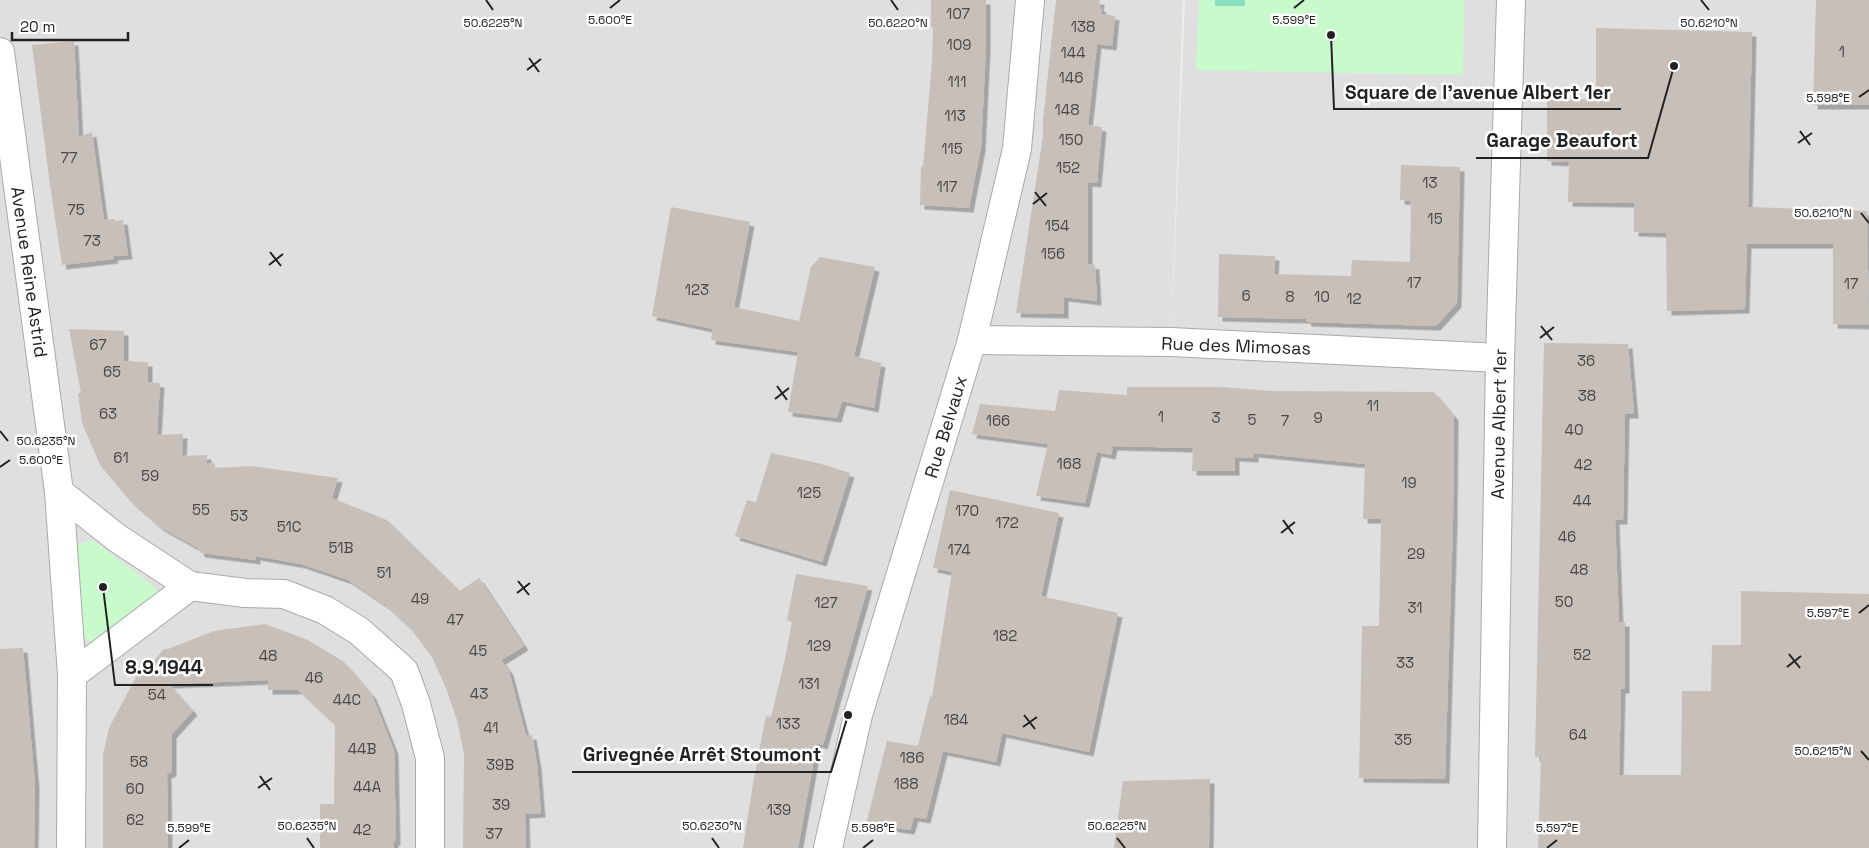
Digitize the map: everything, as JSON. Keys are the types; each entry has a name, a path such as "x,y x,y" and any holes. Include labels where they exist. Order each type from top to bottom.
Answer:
{"street":[{"name":"Rue Belvaux","path":"828,848 858,715 972,340 1017,149 1030,0"},
{"name":"Avenue Albert 1er","path":"1492,848 1500,358 1511,0"},
{"name":"Avenue Reine Astrid","path":"0,52 58,492 72,675 71,848"},
{"name":"Rue des Mimosas","path":"972,340 1171,342 1500,358"},
{"path":"58,492 117,538 190,586 245,593 284,594 325,610 359,631 404,671 416,704 430,758 430,848"},
{"path":"72,675 190,586"}],"shaded area":[{"path":"0,0 1183,0 1171,341 1156,456 1171,342 1185,0 1869,0 1869,848 0,848"}],"green space":[{"path":"1199,0 1464,0 1463,75 1196,70"},
{"path":"1215,0 1245,0 1245,6 1215,6"},
{"path":"90,540 97,543 157,590 154,598 98,642 91,642 78,633 72,551 80,544"}],"building":[{"path":"931,0 986,0 986,48 981,147 969,208 920,205 921,167 923,166 932,62 933,28 931,27"},
{"path":"1056,0 1100,0 1099,7 1102,8 1102,14 1115,16 1112,46 1097,44 1088,125 1102,127 1097,183 1088,182 1088,264 1095,265 1097,301 1064,297 1064,314 1016,313 1043,136 1043,120"},
{"path":"1816,0 1869,0 1869,105 1813,105"},
{"path":"1596,28 1752,32 1748,207 1867,211 1869,325 1833,324 1833,244 1747,244 1745,309 1667,311 1666,233 1634,232 1634,203 1568,202 1569,162 1547,161 1547,100 1596,99"},
{"path":"74,41 79,137 92,132 104,220 123,220 128,255 113,256 114,259 62,265 32,45"},
{"path":"1401,165 1460,167 1457,303 1436,326 1307,322 1306,319 1218,317 1219,254 1275,256 1274,274 1351,276 1352,260 1410,262 1411,201 1400,200"},
{"path":"671,207 750,222 734,307 799,321 811,267 820,257 875,267 854,356 881,363 874,408 842,401 837,418 788,412 798,352 711,340 713,329 652,316"},
{"path":"69,329 124,331 124,361 148,362 148,382 160,383 157,435 183,434 182,456 207,455 207,464 215,463 215,468 252,466 338,478 332,498 387,520 460,591 479,578 524,646 501,660 509,671 526,736 532,735 537,764 541,813 525,814 526,848 463,848 464,754 457,720 446,688 432,657 411,629 385,605 348,580 301,564 256,556 256,560 201,553 198,548 160,527 132,503 100,465 82,423 78,393 81,393"},
{"path":"1544,343 1628,344 1634,414 1625,414 1623,520 1615,520 1619,622 1625,622 1625,689 1621,689 1619,775 1681,775 1682,691 1711,691 1712,645 1741,645 1741,591 1869,594 1869,848 1538,848 1541,757 1535,757"},
{"path":"1127,387 1221,387 1270,391 1434,392 1454,416 1453,521 1445,779 1359,778 1362,626 1379,626 1381,519 1363,519 1365,464 1254,453 1254,458 1235,457 1235,471 1192,471 1193,448 1113,446 1111,455 1097,452 1085,503 1036,496 1048,444 972,434 980,404 1055,411 1059,390 1127,395"},
{"path":"771,453 818,463 850,473 822,562 735,536 747,500 756,502"},
{"path":"950,490 1059,513 1041,596 1118,613 1089,752 1002,733 996,762 943,751 926,819 914,817 910,830 866,824 887,741 918,746 930,696 932,697 952,572 933,568"},
{"path":"796,574 868,586 823,745 817,743 798,848 743,848 766,716 771,717 785,659 792,622 787,620"},
{"path":"265,624 308,640 344,662 372,695 394,750 396,841 394,841 394,848 320,848 320,804 334,804 335,725 298,690 268,690 268,680 169,684 193,711 172,734 172,772 167,774 168,848 103,848 103,755 109,728 146,658 151,664 164,649 214,631"},
{"path":"23,648 35,784 34,848 0,848 0,649"},
{"path":"1210,779 1209,848 1114,848 1123,781"}],"place":[{"name":"Square de l'avenue Albert 1er","path":"1331,35"},
{"name":"Garage Beaufort","path":"1674,66"},
{"name":"8.9.1944","path":"103,587"},
{"name":"Grivegnée Arrêt Stoumont","path":"848,715"}]}
